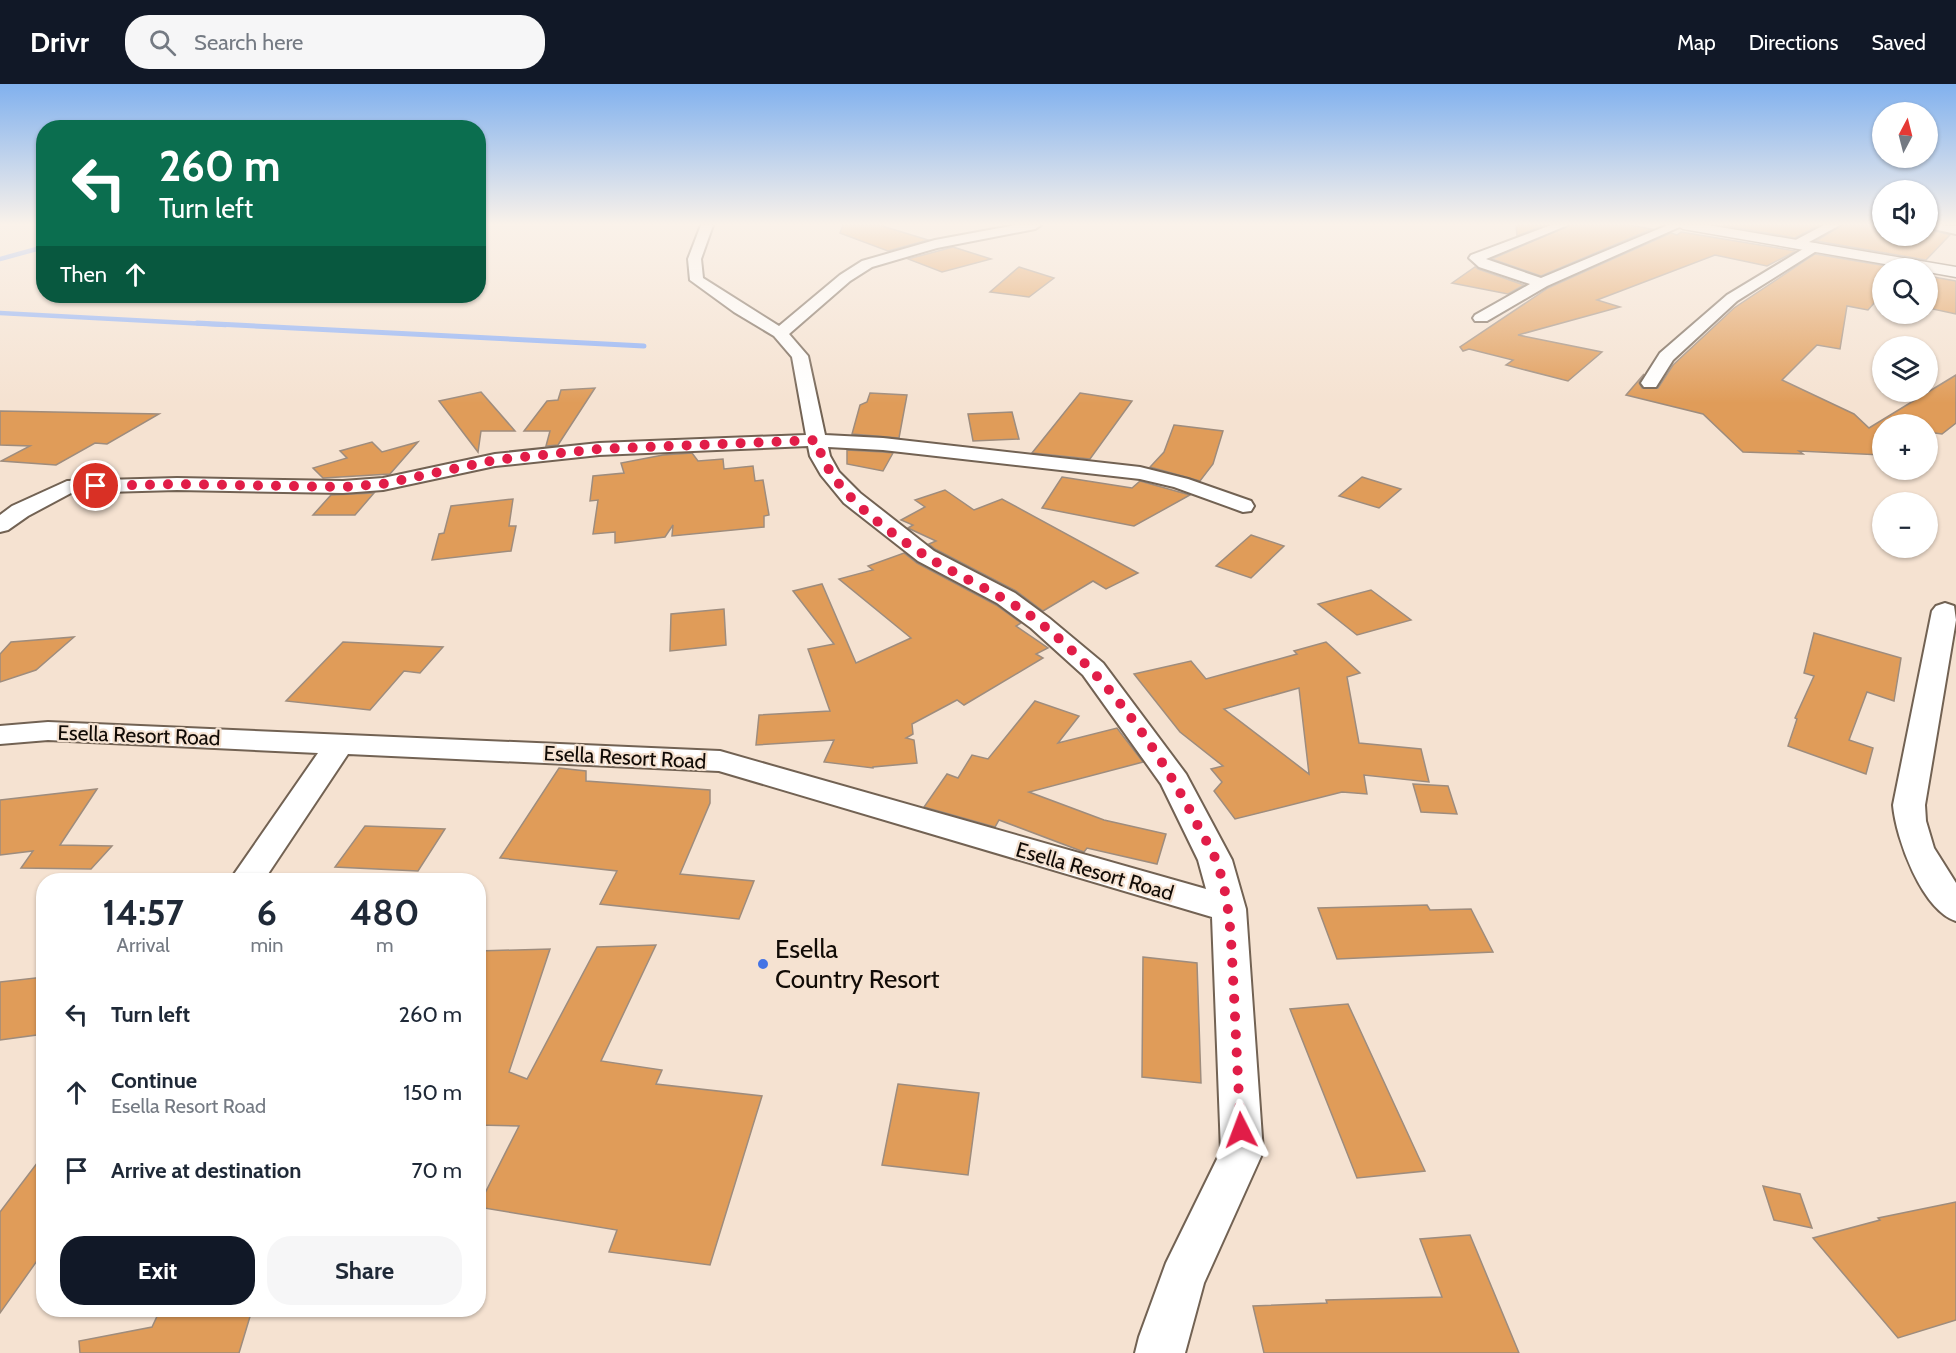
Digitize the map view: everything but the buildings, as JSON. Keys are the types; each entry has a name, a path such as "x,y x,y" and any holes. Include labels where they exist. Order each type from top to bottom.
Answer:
{"street":[{"path":"702,284 780,333 800,356 820,456 831,475 852,498 927,556 1006,598 1040,623 1093,669 1175,781 1215,860 1229,909 1242,1152 1182,1279 1160,1353"},
{"path":"780,333 839,284"},
{"path":"1481,318 1540,284"},
{"path":"1650,383 1666,357 1732,298 1754,284"},
{"path":"0,525 20,511 67,487 177,484 327,487 383,484 495,460 599,449 817,440 883,444 1140,473 1181,483 1243,506"},
{"path":"1946,610 1909,805 1909,816 1918,853 1956,908"},
{"name":"Esella Resort Road","path":"0,735 48,731 720,761 1229,909"},
{"path":"252,873 340,743"}],"waterway":[{"path":"0,313 226,325"},
{"path":"197,323 644,346"}],"place":[{"name":"Esella Country Resort","path":"763,964"}],"route":[{"path":"96,486 177,484 343,487 383,484 495,460 599,449 817,440 820,456 831,475 852,498 883,524 927,556 1006,598 1040,623 1093,669 1175,781 1215,860 1229,909 1241,1130"}]}
